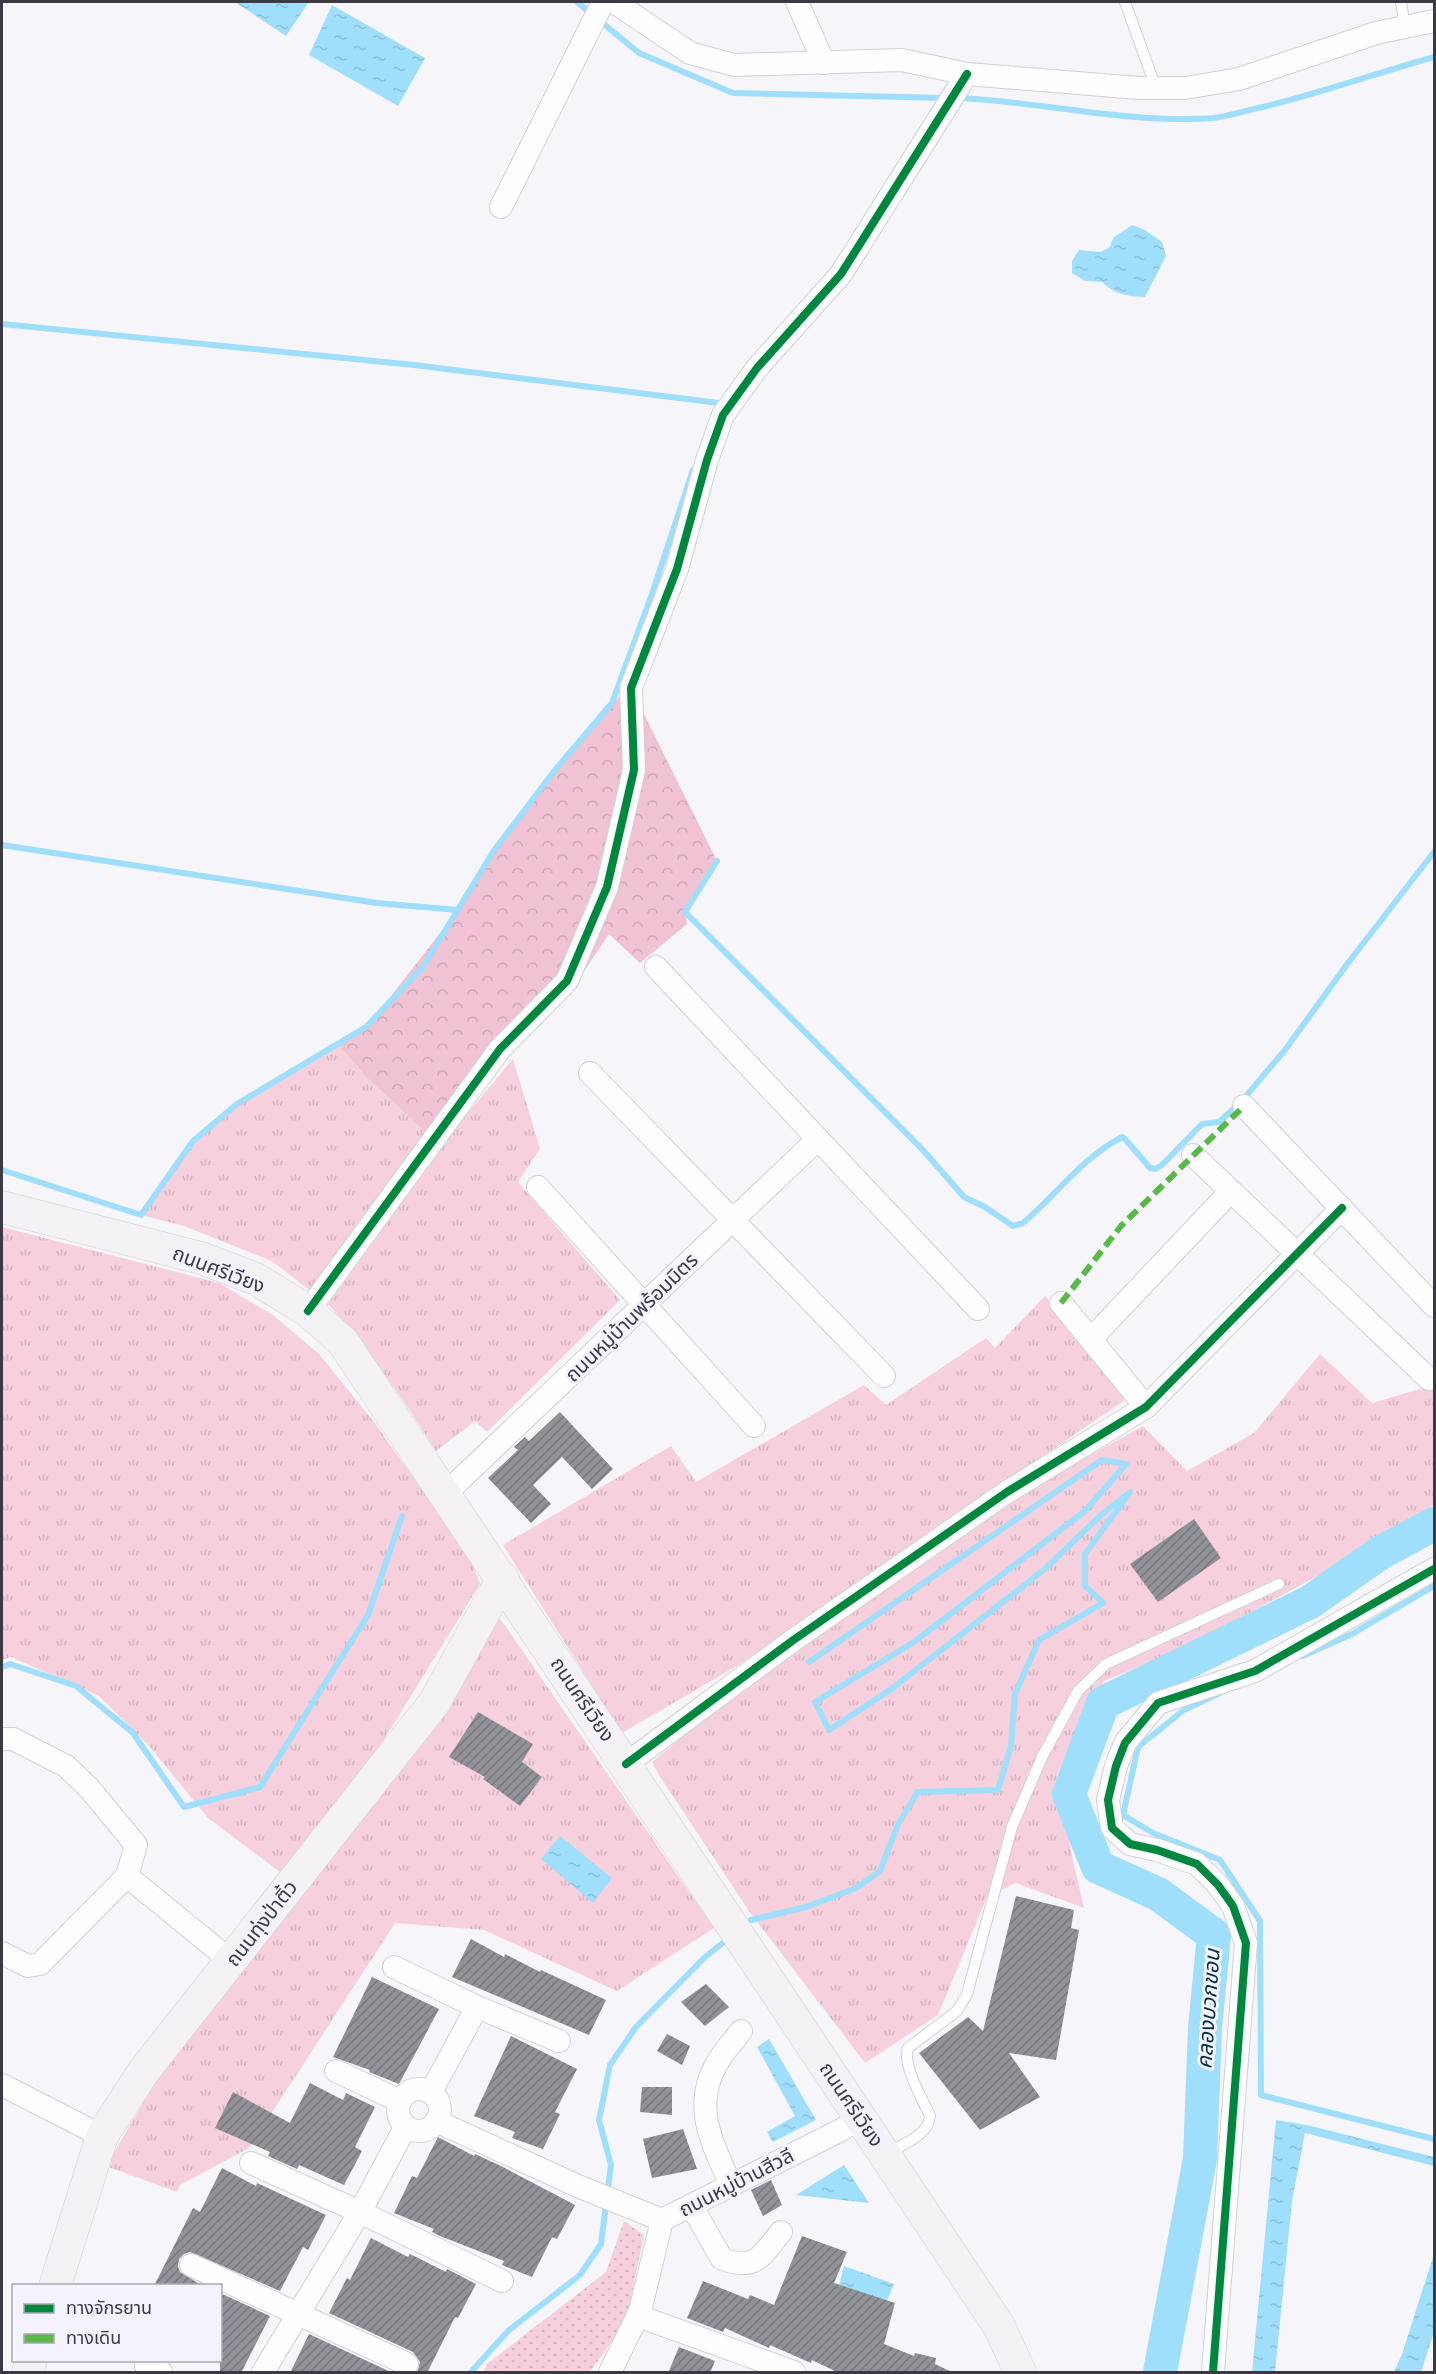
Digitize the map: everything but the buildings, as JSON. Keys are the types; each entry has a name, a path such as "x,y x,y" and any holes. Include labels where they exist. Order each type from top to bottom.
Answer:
{"main road":[{"name":"ถนนศรีเวียง","path":"2,1207 201,1258 256,1279 308,1311 343,1342 626,1764 843,2127 885,2154 999,2326 1020,2373"},
{"name":"ถนนทุ่งป่าติ้ว","path":"56,2284 102,2136 143,2072 434,1703 502,1578"}],"street":[{"path":"501,207 603,2"},
{"path":"614,2 690,53 734,65 902,60 967,74 1156,88 1185,88 1239,79 1376,33 1434,21"},
{"path":"796,2 824,63"},
{"path":"308,1311 500,1049 567,981 607,887 634,771 631,688 677,569 707,460 723,416 757,368 841,274 967,74"},
{"path":"656,967 978,1309"},
{"path":"590,1073 884,1376"},
{"path":"1244,1106 1434,1306"},
{"name":"ถนนหมู่บ้านพร้อมมิตร","path":"445,1494 818,1139"},
{"path":"1193,1155 1429,1379"},
{"path":"538,1187 754,1426"},
{"path":"1091,1339 1231,1191"},
{"path":"626,1764 792,1641 1007,1492 1146,1407 1342,1208"},
{"path":"1061,1302 1146,1407"},
{"path":"1213,2373 1246,1943 1233,1906 1218,1885 1197,1864 1130,1844 1112,1828 1108,1800 1116,1766 1125,1743 1158,1703 1255,1671 1434,1569"},
{"path":"2,1739 13,1739 66,1766 90,1788 136,1845 128,1876 40,1964 28,1966 2,1953"},
{"path":"128,1876 231,1961"},
{"path":"394,1967 477,2007 559,2041"},
{"path":"431,2092 477,2007"},
{"path":"731,2185 708,2129 704,2109 706,2086 716,2065 741,2031"},
{"path":"336,2071 400,2101"},
{"path":"2,2085 102,2136"},
{"path":"417,2089 431,2092 439,2104 440,2111 436,2121 428,2128 421,2130 406,2126 398,2115 400,2101 404,2095 417,2089"},
{"path":"436,2121 580,2187 662,2220"},
{"path":"263,2373 360,2212 406,2126"},
{"name":"ถนนหมู่บ้านสีวลี","path":"610,2373 638,2316 662,2220 843,2127"},
{"path":"251,2163 360,2212 502,2281"},
{"path":"691,2205 723,2259 740,2265 758,2259 781,2232"},
{"path":"190,2265 408,2364"},
{"path":"638,2316 794,2373"}],"lane":[{"path":"1125,2 1156,88"},
{"path":"1400,29 1403,14 1401,2"},
{"path":"885,2154 924,2131 930,2123 930,2116 908,2066 906,2053 908,2048 957,2011 967,1994 1012,1827 1042,1757 1078,1691 1106,1664 1279,1584"}],"green space":[{"path":"631,688 717,861 685,912 687,924 640,963 609,934 578,980 541,1025 514,1018 429,1135 367,1078 339,1045 367,1027 458,910 493,852 612,703"},
{"path":"339,1045 367,1078 429,1135 312,1292 272,1261 184,1226 141,1215 193,1141 237,1104"},
{"path":"513,1059 540,1149 518,1182 620,1300 487,1432 475,1421 436,1451 385,1375 328,1304 459,1124"},
{"path":"2,1227 219,1283 273,1315 319,1354 374,1422 470,1558 480,1584 343,1806 284,1875 208,1818 150,1747 99,1696 11,1657 2,1660"},
{"path":"1045,1296 1125,1400 735,1667 622,1733 503,1545 671,1446 696,1482 864,1385 886,1405 986,1338 995,1348"},
{"path":"1320,1354 1372,1403 1434,1385 1434,1505 1389,1536 1194,1644 1104,1681 1057,1775 1084,1908 1016,1883 987,1897 938,2015 865,2063 749,1911 652,1762 818,1626 964,1525 1143,1426 1187,1471 1254,1433"},
{"path":"499,1617 714,1928 617,1991 484,1930 395,1923 249,2148 180,2185 177,2192 106,2166 167,2062 313,1877 442,1719"},
{"path":"624,2221 644,2235 626,2321 590,2372 483,2372 487,2364 606,2272"}],"water":[{"path":"235,2 309,2 286,36"},
{"path":"332,5 425,58 398,106 309,55"},
{"path":"1132,225 1145,230 1162,242 1166,256 1145,297 1122,294 1102,282 1085,281 1072,273 1072,261 1079,250 1101,252 1110,247 1113,238"},
{"path":"560,1836 612,1878 593,1903 541,1859"},
{"path":"769,2039 816,2120 773,2142 767,2132 795,2116 757,2047"},
{"path":"1276,2120 1307,2125 1434,2157 1434,2166 1305,2133 1292,2201 1275,2372 1252,2372"},
{"path":"844,2165 869,2203 796,2195"},
{"path":"1434,2254 1434,2332 1421,2372 1394,2372 1402,2354"},
{"path":"844,2266 894,2284 887,2301 836,2297"}],"waterway":[{"path":"577,2 639,53 733,93 945,98"},
{"path":"959,98 1150,118 1214,118 1306,96 1434,57"},
{"path":"2,324 414,365 719,403"},
{"path":"2,1170 141,1215 193,1141 237,1104 366,1027 423,967 493,852 555,770 612,703 652,594 693,470"},
{"path":"2,845 377,903 458,910"},
{"path":"717,861 685,912 922,1149 964,1197 985,1207 1013,1226 1023,1223 1094,1155 1122,1137 1150,1168 1155,1169 1162,1165 1202,1124 1219,1122 1241,1102 1285,1050 1348,963 1434,852"},
{"path":"751,1920 806,1907 856,1888 880,1871 898,1824 918,1792 998,1790 1011,1746 1015,1694 1039,1640 1103,1603 1085,1586 1085,1554 1130,1492 1101,1515 1045,1569 890,1690 829,1730 815,1702 914,1642 1085,1511 1126,1464 1102,1460 809,1662"},
{"path":"2,1667 10,1664 76,1686 133,1733 184,1807 260,1787 368,1615 402,1516"},
{"name":"คลองบวกขอน","path":"1160,2372 1200,2159 1205,2028 1214,1935 1158,1894 1098,1867 1069,1794 1103,1703 1310,1602 1380,1553 1434,1524"},
{"path":"1303,1656 1352,1634 1434,1586"},
{"path":"1220,1693 1184,1710 1138,1747 1123,1815 1153,1833 1220,1860 1260,1921 1261,2095 1434,2139"},
{"path":"471,2372 508,2331 580,2275 601,2244 611,2165 599,2120 610,2065 636,2027 705,1957 724,1942"}],"marked path":[{"path":"1061,1303 1121,1226 1244,1106"}],"cycle path":[{"path":"308,1311 500,1049 567,981 607,887 634,770 631,688 677,569 707,460 723,415 757,368 841,274 967,74"},
{"path":"626,1764 792,1641 1007,1492 1146,1407 1342,1208"},
{"path":"1213,2372 1246,1943 1233,1906 1218,1885 1197,1864 1157,1850 1130,1844 1112,1828 1108,1800 1116,1766 1125,1743 1158,1703 1255,1671 1434,1569"}]}
